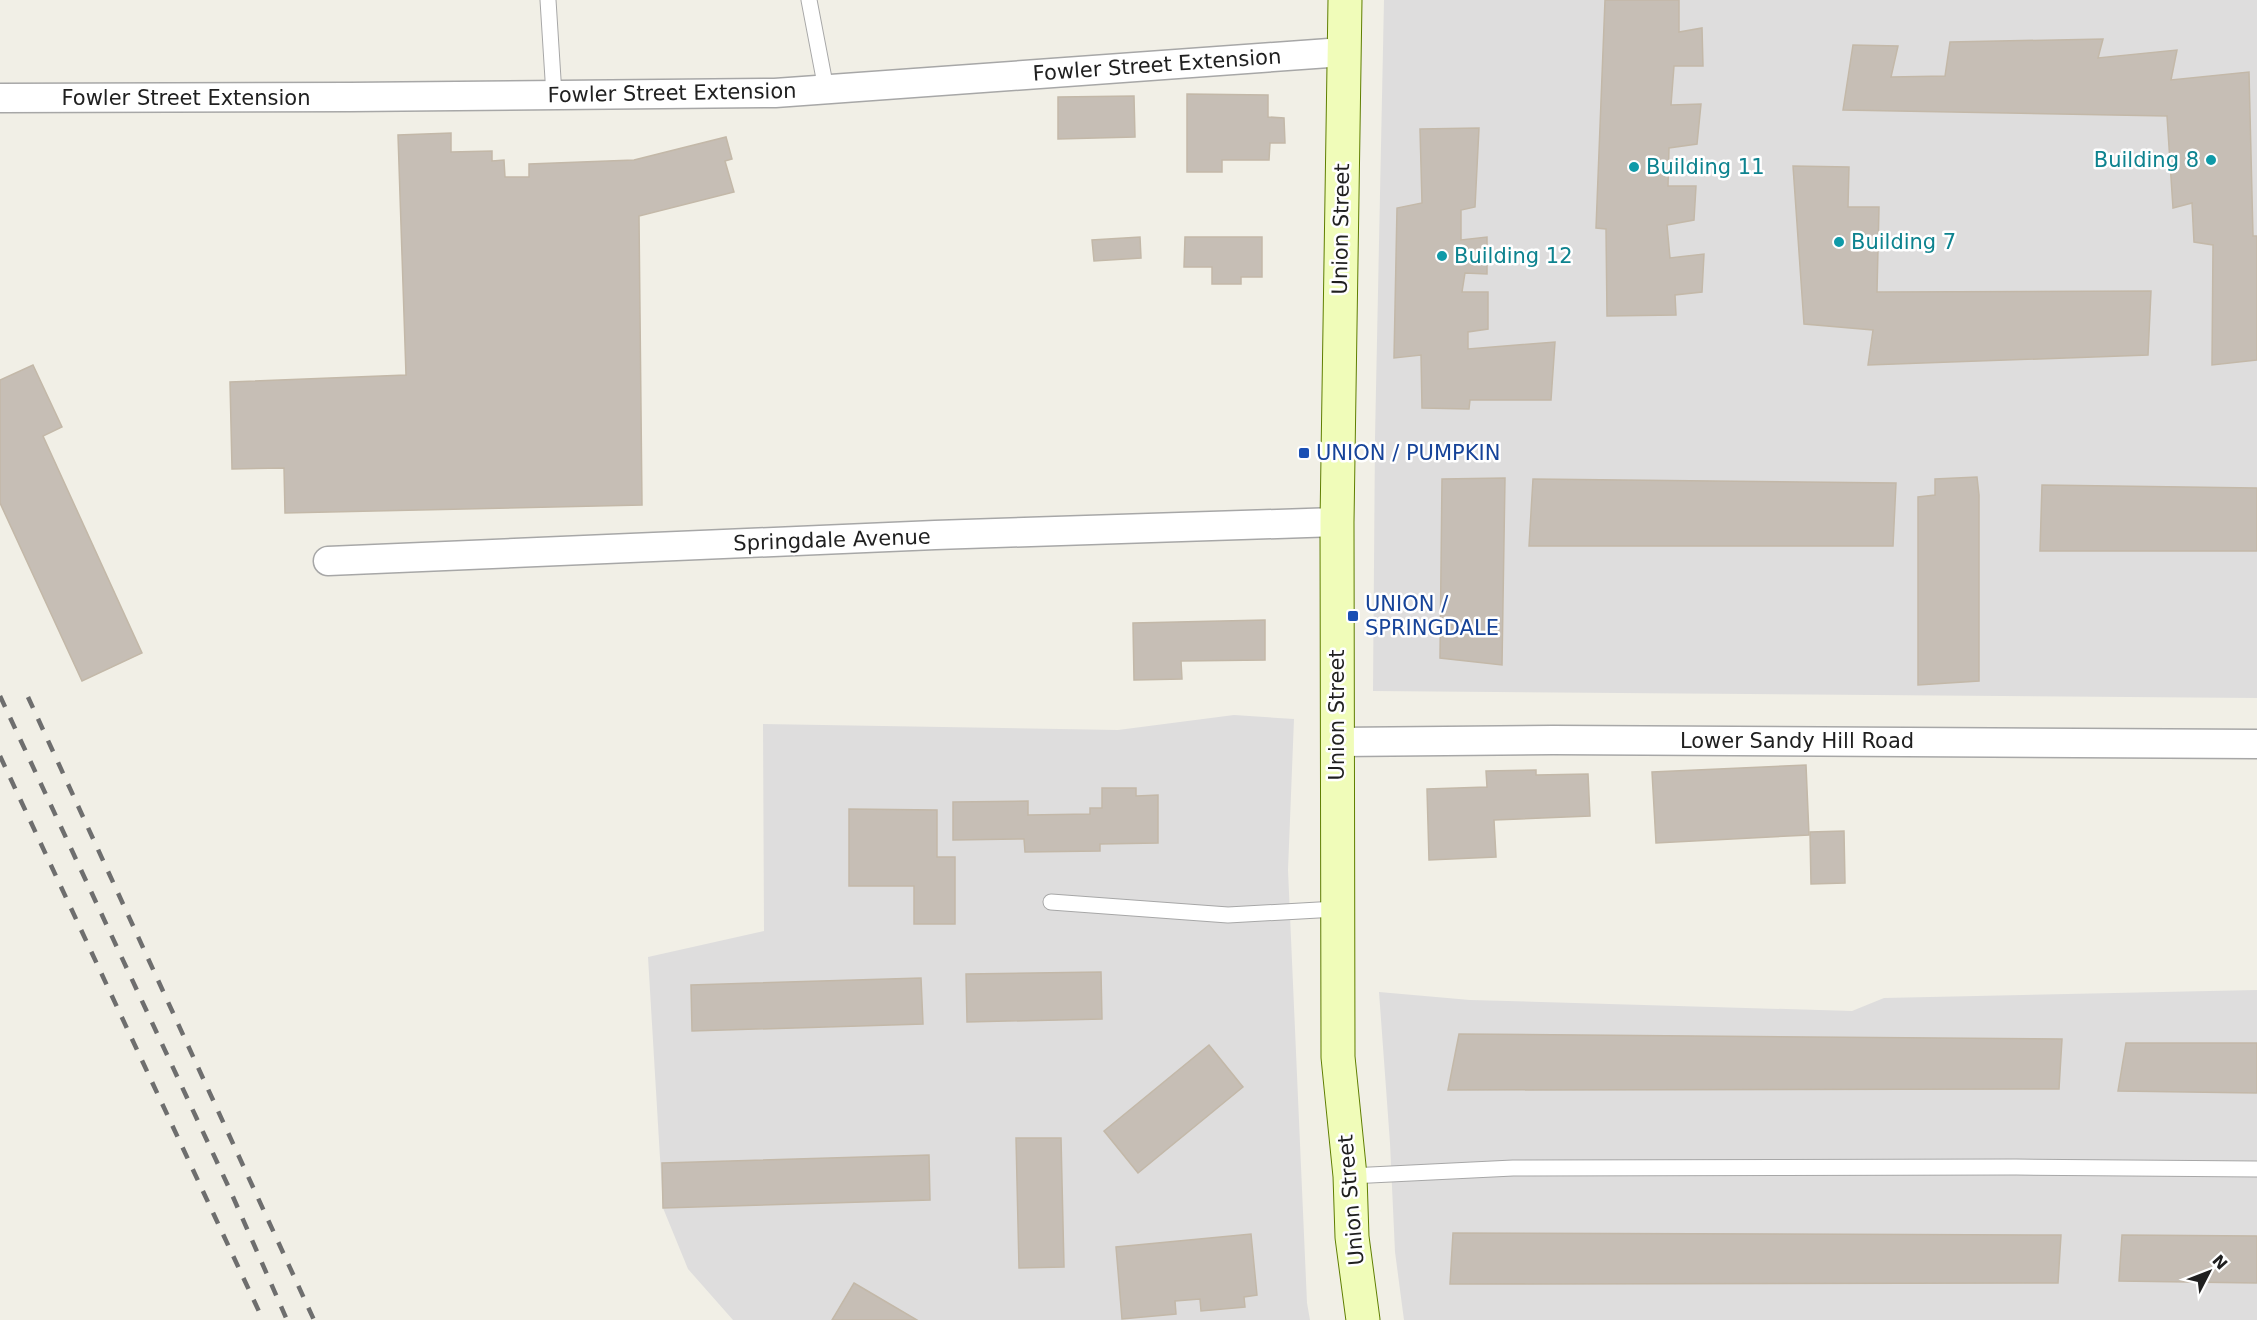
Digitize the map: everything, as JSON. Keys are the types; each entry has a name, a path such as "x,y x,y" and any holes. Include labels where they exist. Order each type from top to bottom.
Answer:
{"main road":[{"name":"Union Street","path":"1345,0 1337,522 1338,1056 1350,1176 1352,1237 1363,1320"}],"street":[{"name":"Fowler Street Extension","path":"0,98 775,93 1343,52"},
{"name":"Springdale Avenue","path":"328,561 935,535 1337,522"},
{"name":"Lower Sandy Hill Road","path":"1338,742 1589,740 2257,744"}],"lane":[{"path":"548,0 554,95"},
{"path":"809,0 826,89"},
{"path":"1051,902 1228,915 1336,909"},
{"path":"1350,1176 1513,1168 2257,1169"}],"shaded area":[{"path":"1384,0 2257,0 2257,698 1373,691 1375,438"},
{"path":"1234,715 1294,719 1288,870 1307,1303 1310,1320 733,1320 688,1269 663,1208 648,957 764,931 763,724 1118,730"},
{"path":"2257,990 2257,1320 1404,1320 1395,1252 1379,992 1470,1000 1852,1011 1884,998"}],"building":[{"name":"Building 11","path":"1605,0 1679,0 1679,32 1702,28 1703,66 1674,66 1671,105 1701,104 1697,144 1669,148 1668,186 1696,186 1694,220 1667,225 1670,258 1704,254 1702,292 1675,295 1676,315 1607,316 1606,229 1596,228"},
{"name":"Building 8","path":"2103,39 2098,58 2177,50 2171,80 2249,72 2253,236 2257,236 2257,360 2212,365 2213,245 2194,242 2192,203 2173,208 2167,116 1843,110 1853,45 1898,46 1891,77 1945,76 1950,42"},
{"path":"1187,94 1268,95 1268,117 1284,118 1285,143 1270,143 1269,160 1222,160 1222,172 1187,172"},
{"path":"1134,96 1135,137 1058,139 1058,97"},
{"name":"Building 12","path":"1479,128 1475,207 1461,210 1461,240 1487,237 1487,274 1465,273 1462,292 1488,292 1488,329 1468,332 1468,349 1555,342 1551,400 1470,400 1469,409 1422,408 1421,355 1394,358 1397,208 1422,203 1420,129"},
{"path":"451,133 451,152 492,151 492,161 504,160 505,177 529,177 529,164 634,160 726,137 732,159 725,161 734,192 639,216 642,505 285,513 284,468 232,469 230,382 406,375 398,135"},
{"name":"Building 7","path":"1793,166 1849,167 1848,207 1879,207 1877,292 2151,291 2148,355 1868,365 1873,330 1804,324"},
{"path":"1140,237 1141,258 1094,261 1092,240"},
{"path":"1185,237 1262,237 1262,277 1241,277 1241,284 1212,284 1212,267 1184,267"},
{"path":"33,365 62,427 43,436 142,653 82,681 0,503 0,380"},
{"path":"1977,477 1979,495 1979,681 1918,685 1918,497 1935,495 1935,479"},
{"path":"1505,478 1502,665 1440,658 1442,479"},
{"path":"1533,479 1896,483 1893,546 1529,546"},
{"path":"2042,485 2257,488 2257,551 2040,551"},
{"path":"1265,620 1265,660 1181,661 1182,679 1134,680 1133,623"},
{"path":"1806,765 1809,835 1656,843 1652,772"},
{"path":"1536,770 1536,775 1588,774 1590,816 1494,820 1496,857 1429,860 1427,789 1487,787 1486,771"},
{"path":"1102,788 1136,788 1136,796 1158,795 1158,843 1100,844 1100,851 1025,852 1024,839 953,840 953,802 1028,801 1028,815 1090,814 1090,808 1102,808"},
{"path":"849,809 937,810 937,857 955,857 955,924 914,924 914,886 849,886"},
{"path":"1844,831 1845,883 1811,884 1810,832"},
{"path":"1101,972 1102,1019 967,1022 966,974"},
{"path":"921,978 923,1024 692,1031 691,985"},
{"path":"1459,1034 2062,1039 2059,1089 1448,1090"},
{"path":"2126,1043 2257,1043 2257,1093 2118,1091"},
{"path":"1209,1045 1243,1087 1138,1173 1104,1131"},
{"path":"1016,1138 1061,1138 1064,1267 1019,1268"},
{"path":"929,1155 930,1200 663,1208 662,1163"},
{"path":"1453,1233 2061,1235 2058,1283 1450,1284"},
{"path":"1251,1234 1257,1295 1244,1297 1245,1307 1201,1311 1200,1299 1175,1301 1176,1314 1122,1319 1116,1247"},
{"path":"2122,1235 2257,1236 2257,1283 2119,1281"},
{"path":"854,1283 917,1320 832,1320"}],"railway":[{"path":"0,696 230,1190 287,1320"},
{"path":"28,697 314,1320"},
{"path":"0,756 263,1320"}],"place":[{"name":"Building 8","path":"2211,160"},
{"name":"Building 11","path":"1634,167"},
{"name":"Building 7","path":"1839,242"},
{"name":"Building 12","path":"1442,256"},
{"name":"UNION / PUMPKIN","path":"1304,453"},
{"name":"UNION / SPRINGDALE","path":"1353,616"}]}
